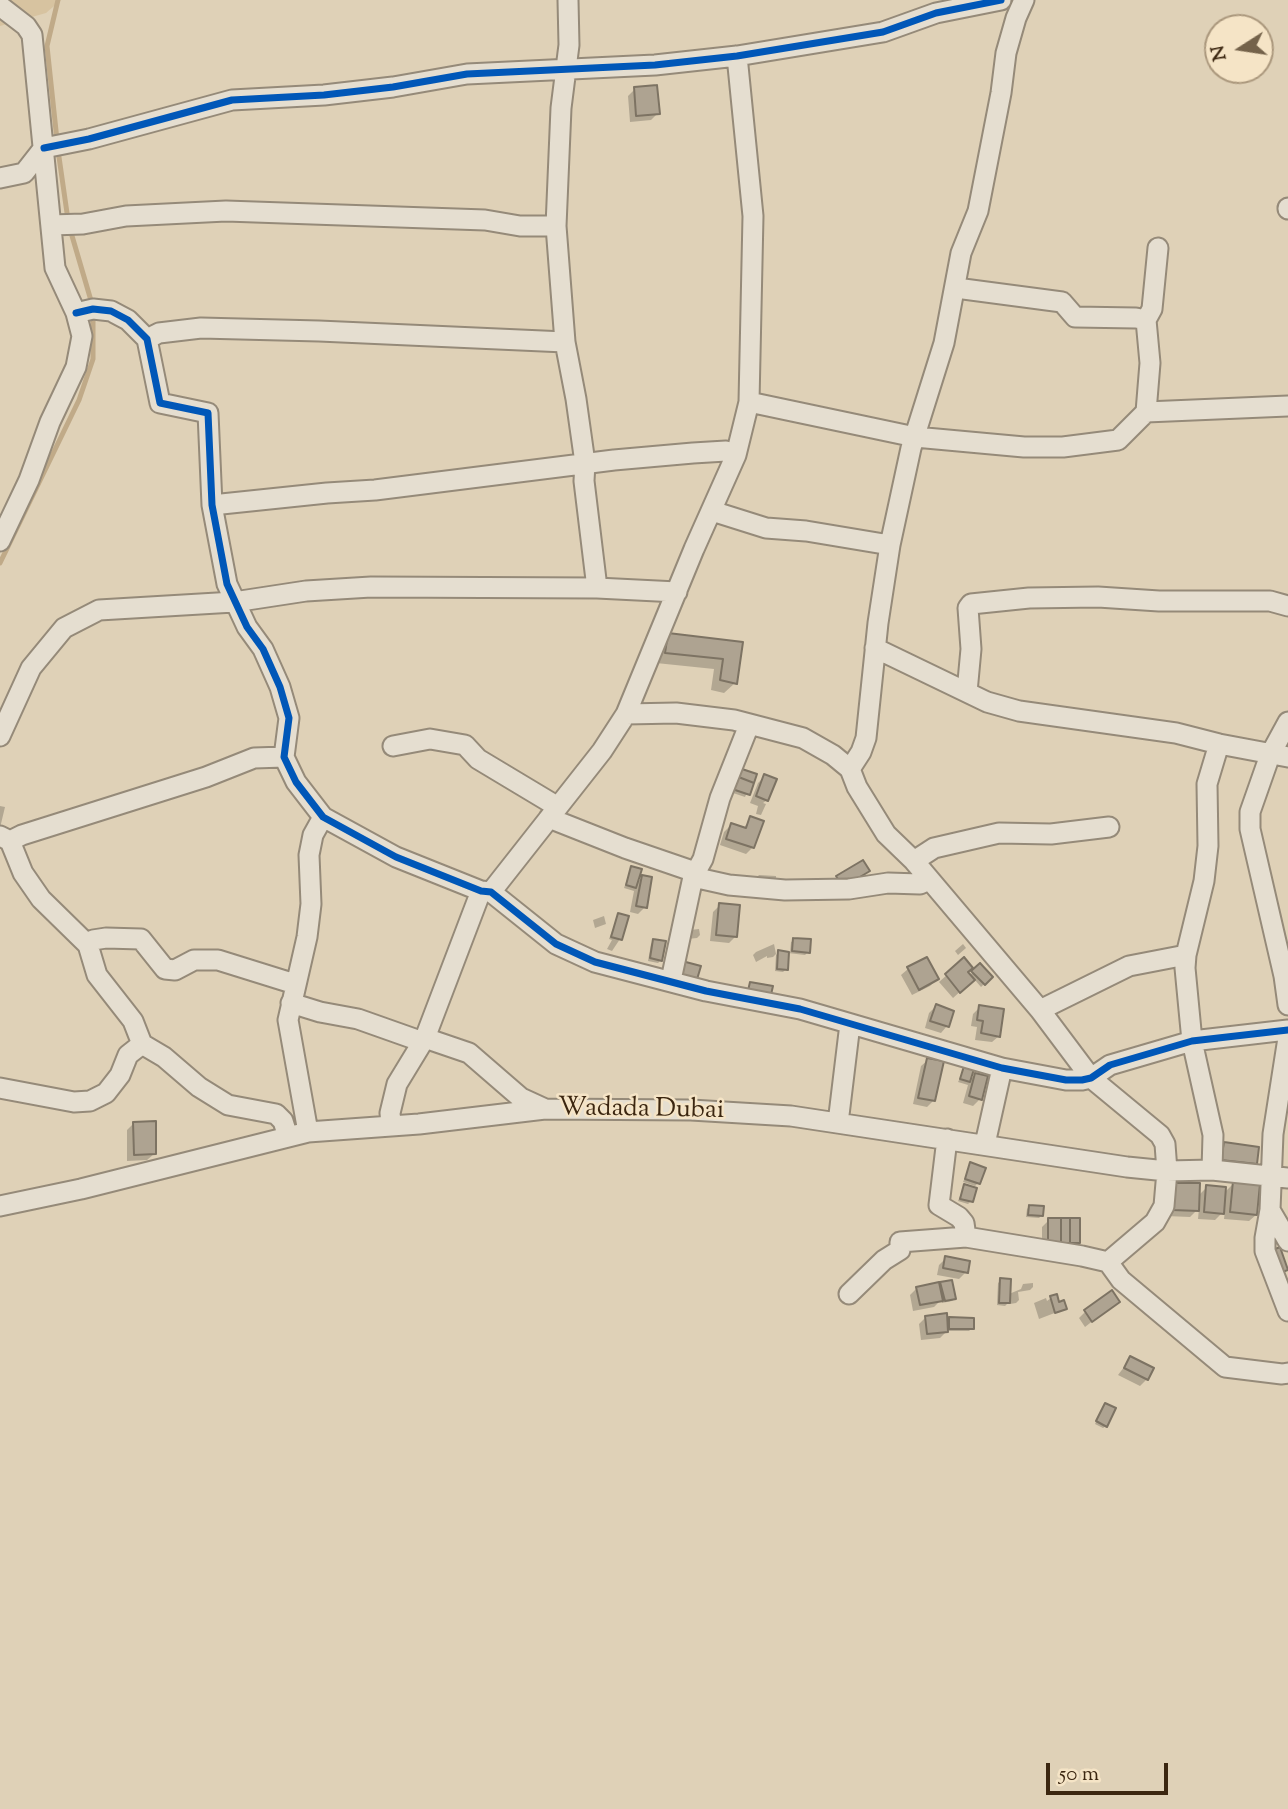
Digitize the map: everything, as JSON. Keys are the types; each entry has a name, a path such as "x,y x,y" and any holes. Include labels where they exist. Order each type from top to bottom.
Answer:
{"street":[{"path":"568,0 569,45 561,108 556,226 565,342 585,463 584,481 597,588"},
{"path":"0,178 24,173 43,149 232,100 324,95 393,87 467,74 655,65 737,56 883,32 936,13 1001,0"},
{"path":"850,769 866,738 890,545 915,437 944,343 961,253 978,211 1001,93 1006,52 1024,0"},
{"path":"0,6 26,26 32,35 55,268 76,313 82,336 76,367 50,422 29,480 0,541"},
{"path":"391,1124 392,1100 397,1084 424,1040 460,941 486,892 603,751 626,714 736,455 749,402 753,216 737,56"},
{"path":"51,225 126,216 226,211 475,219 520,226 556,226"},
{"path":"749,402 915,437 982,445 1063,447 1118,440 1146,412 1150,363 1146,320 1153,299 1158,248"},
{"path":"956,288 1062,302 1075,317 1146,320"},
{"path":"76,313 93,309 111,311 128,320 148,339 160,403 208,413 212,505 227,584 247,627 263,649 280,687 289,718 284,757 296,782 323,817 396,857 486,892 556,944 595,962 706,991 800,1009 1002,1069 1066,1080 1091,1078 1110,1065 1192,1041 1288,1030"},
{"path":"148,339 159,333 201,328 565,342"},
{"path":"1146,412 1288,406"},
{"path":"212,505 327,493 375,491 585,463 693,453 726,452 736,455"},
{"path":"712,511 766,528 806,531 890,545"},
{"path":"0,736 31,668 64,628 99,610 234,602 306,592 372,587 597,588 677,592"},
{"path":"967,692 971,649 967,615 971,604 1029,598 1098,597 1159,601 1270,601 1288,606"},
{"path":"876,648 987,702 1019,711 1176,733 1279,756"},
{"path":"626,714 676,713 734,720 803,738 834,755 850,769 857,787 886,834 914,861 1040,1010 1091,1078 1160,1135 1165,1144 1167,1171 1164,1206 1155,1222 1108,1262"},
{"path":"1288,722 1279,756 1250,812 1250,830 1284,976 1288,1005"},
{"path":"671,980 694,875 703,859 720,798 749,725"},
{"path":"393,746 430,739 465,745 478,759 554,813 625,848 694,875 729,885 785,890 849,889 888,883 920,884 929,880"},
{"path":"1212,1171 1213,1135 1192,1041 1186,955 1204,881 1208,846 1207,784 1219,744"},
{"path":"284,757 254,758 206,777 5,839 23,873 41,898 88,945 97,975 133,1021 142,1044 164,1057 198,1087 228,1105 276,1114 298,1134"},
{"path":"298,1134 288,1020 307,937 311,904 309,855 313,835 323,817"},
{"path":"914,861 934,848 999,833 1051,834 1109,827"},
{"path":"88,945 93,940 106,938 141,939 165,969 175,970 194,960 218,960 293,994 320,1012 358,1019 469,1053 522,1098 545,1109"},
{"path":"1040,1010 1129,966 1186,955"},
{"path":"838,1123 850,1024"},
{"path":"1288,1038 1273,1134 1279,1177 1265,1238 1265,1251 1288,1311"},
{"path":"0,1088 74,1102 90,1101 106,1093 120,1075 128,1055 142,1044"},
{"path":"985,1144 1002,1069"},
{"name":"Wadada Dubai","path":"0,1206 81,1189 298,1134 391,1124 452,1121 545,1109 691,1110 791,1116 1167,1171 1212,1171 1279,1177"},
{"path":"947,1139 939,1205 959,1217 964,1223 966,1237"},
{"path":"0,1191 31,1199"},
{"path":"1270,1210 1288,1241"},
{"path":"849,1294 884,1259 900,1250 900,1242 966,1237 1108,1262 1122,1280 1225,1367 1288,1373"}],"shaded area":[{"path":"0,0 61,0 46,13 0,26"}],"building":[{"path":"657,85 660,114 636,116 634,87"},
{"path":"668,633 743,642 737,684 720,680 723,659 665,653"},
{"path":"739,768 757,774 754,783 736,776"},
{"path":"764,774 777,779 768,801 756,796"},
{"path":"736,776 754,783 750,795 732,789"},
{"path":"750,816 764,821 754,848 726,839 731,823 746,828"},
{"path":"863,860 870,871 843,887 836,876"},
{"path":"631,866 642,869 636,888 626,885"},
{"path":"642,875 652,877 647,908 636,906"},
{"path":"719,903 740,905 737,937 716,935"},
{"path":"618,913 629,916 622,940 611,937"},
{"path":"793,938 811,939 810,953 792,951"},
{"path":"653,939 666,941 662,961 650,958"},
{"path":"778,950 789,952 788,970 777,969"},
{"path":"927,957 939,979 919,990 907,967"},
{"path":"964,957 973,968 968,972 975,980 960,993 945,974"},
{"path":"682,961 701,966 695,986 677,981"},
{"path":"980,963 993,977 985,985 971,971"},
{"path":"750,982 773,986 770,999 747,995"},
{"path":"936,1004 954,1011 949,1027 930,1021"},
{"path":"979,1005 1004,1009 1000,1037 981,1033 983,1021 977,1020"},
{"path":"927,1058 944,1061 935,1101 918,1098"},
{"path":"964,1066 974,1069 970,1082 960,1079"},
{"path":"975,1073 988,1076 982,1100 969,1096"},
{"path":"156,1121 156,1154 134,1155 133,1122"},
{"path":"1224,1142 1259,1147 1257,1164 1221,1160"},
{"path":"970,1162 986,1168 980,1184 965,1179"},
{"path":"1233,1181 1260,1184 1257,1215 1230,1212"},
{"path":"1173,1183 1200,1183 1199,1211 1172,1210"},
{"path":"964,1184 977,1188 973,1202 960,1199"},
{"path":"1206,1185 1226,1187 1224,1214 1204,1212"},
{"path":"1029,1205 1044,1206 1043,1216 1028,1215"},
{"path":"1048,1218 1061,1218 1061,1243 1048,1243"},
{"path":"1061,1218 1070,1218 1070,1243 1061,1243"},
{"path":"1070,1218 1080,1218 1080,1243 1070,1243"},
{"path":"1280,1247 1288,1270 1277,1274 1268,1252"},
{"path":"945,1256 970,1261 968,1273 943,1268"},
{"path":"1000,1278 1011,1279 1010,1303 999,1303"},
{"path":"952,1280 956,1299 945,1301 940,1282"},
{"path":"939,1282 943,1301 920,1305 916,1287"},
{"path":"1112,1290 1120,1302 1092,1322 1084,1310"},
{"path":"1057,1294 1059,1302 1064,1300 1067,1309 1055,1313 1050,1296"},
{"path":"947,1313 948,1332 927,1334 925,1316"},
{"path":"949,1317 974,1318 974,1329 949,1329"},
{"path":"1130,1356 1154,1368 1148,1380 1124,1368"},
{"path":"1105,1403 1116,1408 1107,1427 1096,1421"}],"waterway":[{"path":"57,140 47,46 58,0"},
{"path":"58,150 68,220"},
{"path":"70,229 92,304"},
{"path":"0,563 79,400 93,359 93,314"}],"cycle path":[{"path":"44,148 89,139 232,100 324,95 393,87 467,74 655,65 737,56 883,32 936,13 1001,0"},
{"path":"76,313 93,309 111,311 128,320 147,339 160,403 208,413 212,505 227,584 247,627 263,649 280,687 289,718 284,757 296,782 323,817 396,857 481,891 491,892 556,944 595,962 706,991 800,1009 1002,1068 1066,1080 1082,1080 1091,1078 1110,1065 1192,1041 1288,1030"}]}
